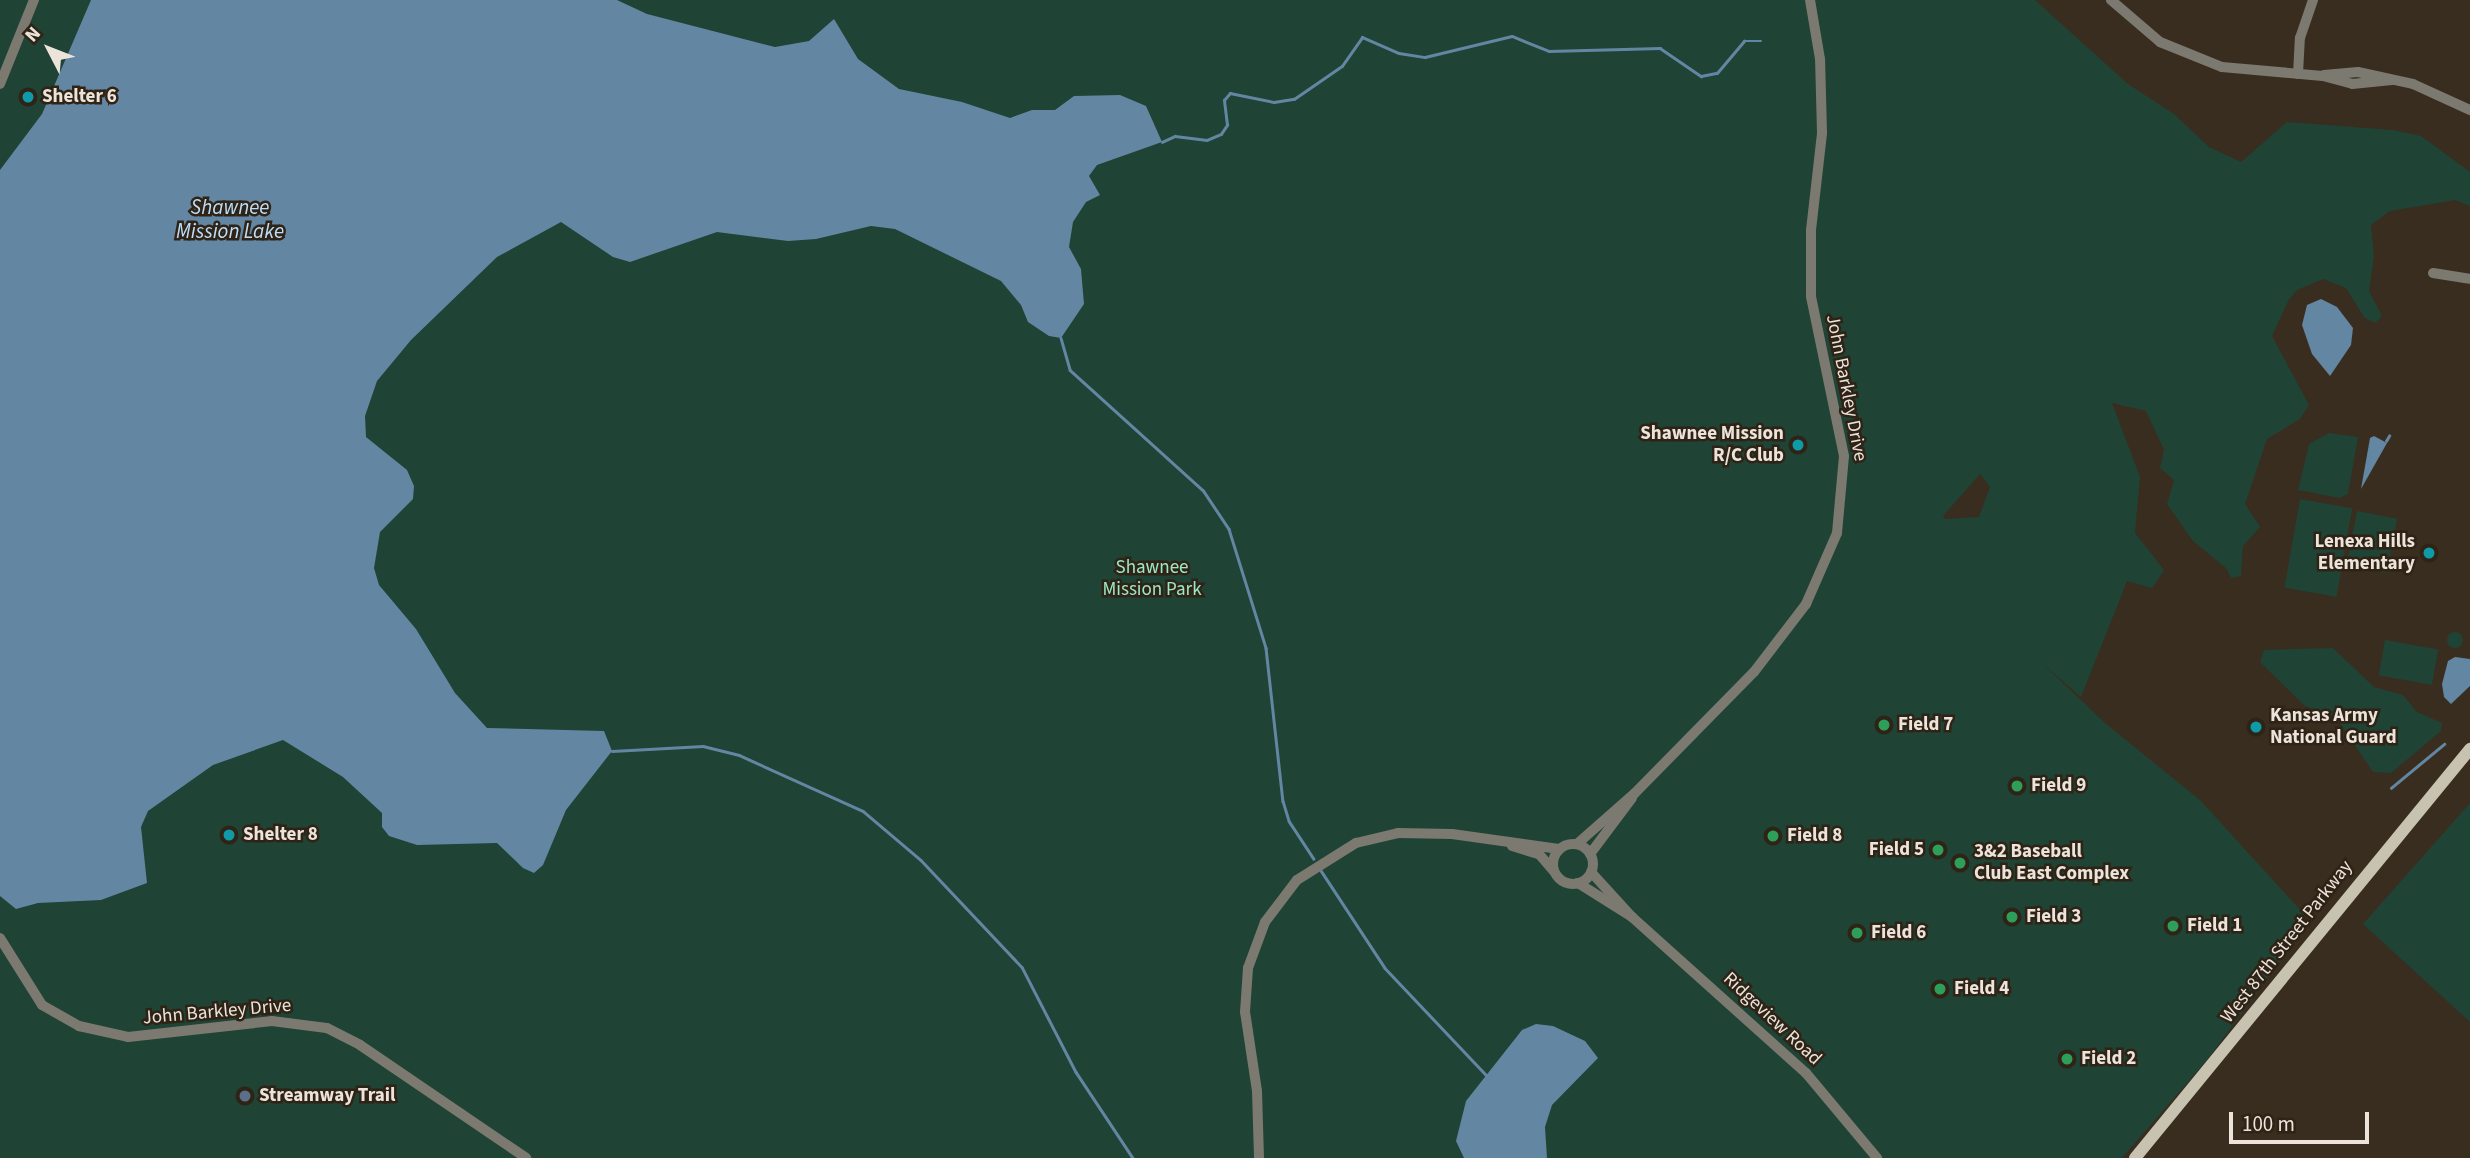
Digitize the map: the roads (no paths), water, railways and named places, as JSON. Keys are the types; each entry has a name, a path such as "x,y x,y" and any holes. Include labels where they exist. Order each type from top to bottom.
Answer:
{"main road":[{"name":"West 87th Street Parkway","path":"2135,1158 2470,749"}],"street":[{"path":"0,84 34,0"},
{"name":"John Barkley Drive","path":"1634,794 1716,714 1779,641 1819,582 1838,533 1844,456 1811,296 1811,230 1822,125 1821,59 1810,0"},
{"path":"2111,0 2146,32 2187,55 2222,67 2323,76 2358,72 2438,92 2470,110"},
{"path":"2298,74 2300,38 2313,0"},
{"path":"2433,273 2470,279"},
{"path":"1259,1158 1259,1122 1245,991 1255,945 1279,901 1314,867 1378,836 1422,832 1559,849 1577,844 1634,794"},
{"path":"1632,918 1591,872 1590,854 1634,794"},
{"path":"1495,840 1538,854 1566,883 1577,883 1632,918"},
{"path":"1577,844 1590,854"},
{"path":"1554,871 1554,857 1559,849"},
{"path":"1577,883 1591,872"},
{"name":"Ridgeview Road","path":"1632,918 1806,1073 1877,1158"},
{"name":"John Barkley Drive","path":"0,938 42,1005 79,1026 128,1037 272,1021 320,1026 360,1045 526,1158"}],"water":[{"name":"Shawnee Mission Lake","path":"91,0 617,0 647,14 775,47 809,41 834,19 858,59 899,89 962,102 1010,118 1032,110 1055,110 1074,96 1120,95 1146,106 1162,142 1097,165 1089,176 1100,195 1086,202 1073,222 1069,247 1081,269 1084,304 1061,338 1049,336 1028,322 1021,305 1001,281 895,229 871,226 816,239 788,241 717,232 630,262 613,257 561,222 497,257 411,340 377,381 365,416 366,437 407,470 414,486 413,499 380,532 374,568 379,585 416,629 455,693 487,728 604,731 612,751 566,810 543,865 534,873 523,868 497,843 417,845 389,836 382,827 382,813 343,777 283,740 213,765 148,811 141,827 147,883 101,900 38,903 16,909 0,896 0,170 42,114"},
{"path":"2321,299 2337,307 2353,328 2351,345 2330,376 2312,354 2302,325 2307,305"},
{"path":"2374,436 2387,443 2361,489 2370,438"},
{"path":"2455,657 2470,659 2470,686 2451,704 2444,697 2442,684 2448,661"},
{"path":"1536,1024 1553,1026 1585,1041 1598,1058 1552,1105 1545,1127 1547,1158 1464,1158 1456,1141 1466,1101 1522,1030"}],"waterway":[{"path":"1162,142 1175,136 1207,140 1221,134 1227,125 1224,100 1230,93 1274,102 1294,99 1342,66 1362,37 1399,53 1425,57 1512,36 1549,51 1660,48 1701,76 1717,73 1744,41 1761,41"},
{"path":"1061,338 1070,370 1203,490 1229,529 1266,648 1283,801 1289,821 1314,859"},
{"path":"2386,441 2389,436"},
{"path":"2391,788 2444,744"},
{"path":"612,751 703,746 739,755 863,811 921,860 1022,967 1076,1072 1133,1158"},
{"path":"1320,869 1385,968 1487,1076"}],"place":[{"name":"Shelter 6","path":"28,97"},
{"name":"Shawnee Mission R/C Club","path":"1798,445"},
{"name":"Lenexa Hills Elementary","path":"2429,553"},
{"name":"Field 7","path":"1884,725"},
{"name":"Kansas Army National Guard","path":"2256,727"},
{"name":"Field 9","path":"2017,786"},
{"name":"Shelter 8","path":"229,835"},
{"name":"Field 8","path":"1773,836"},
{"name":"Field 5","path":"1938,850"},
{"name":"3&2 Baseball Club East Complex","path":"1960,863"},
{"name":"Field 3","path":"2012,917"},
{"name":"Field 1","path":"2173,926"},
{"name":"Field 6","path":"1857,933"},
{"name":"Field 4","path":"1940,989"},
{"name":"Field 2","path":"2067,1059"},
{"name":"Streamway Trail","path":"245,1096"}],"park label":[{"name":"Shawnee Mission Park","path":"1152,579"}]}
